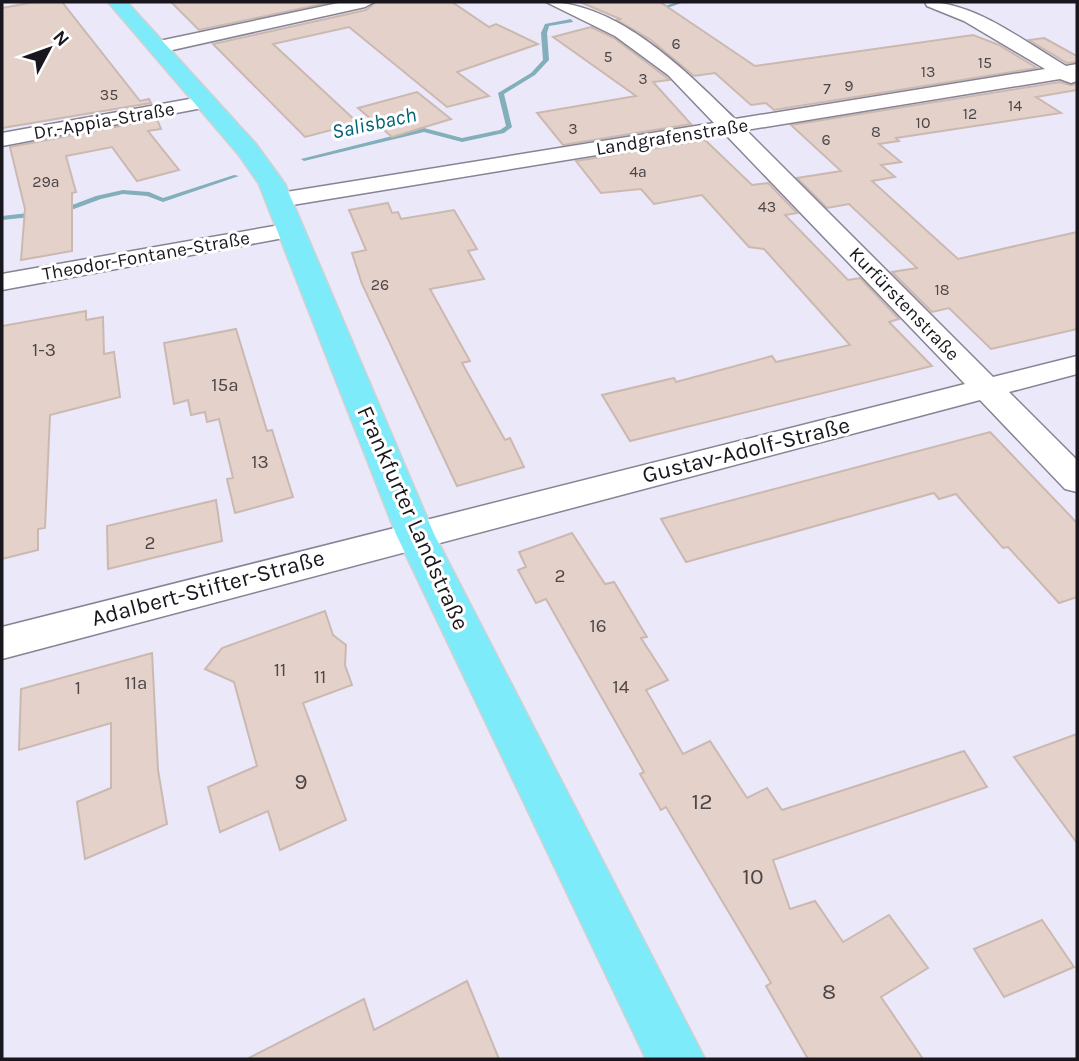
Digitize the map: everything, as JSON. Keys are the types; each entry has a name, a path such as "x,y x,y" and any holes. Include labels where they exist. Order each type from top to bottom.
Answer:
{"main road":[{"name":"Frankfurter Landstraße","path":"117,2 247,149 285,215 415,534 676,1059"}],"street":[{"path":"159,47 365,2"},
{"name":"Kurfürstenstraße","path":"554,2 643,45 675,71 1077,480"},
{"path":"933,2 970,17 1073,74"},
{"name":"Landgrafenstraße","path":"285,215 731,128 1073,74"},
{"name":"Dr.-Appia-Straße","path":"2,140 206,102"},
{"name":"Theodor-Fontane-Straße","path":"2,282 285,215"},
{"name":"Gustav-Adolf-Straße","path":"415,534 1077,365"},
{"name":"Adalbert-Stifter-Straße","path":"2,643 415,534"}],"building":[{"path":"34,2 62,2 140,101 149,99 151,103 2,128 2,8"},
{"path":"171,2 332,2 199,30"},
{"path":"376,2 452,2 489,27 496,24 538,44 457,72 489,96 447,107 349,27 273,44 358,123 305,137 213,44 366,10"},
{"path":"580,2 660,2 755,66 973,35 999,45 1037,68 774,110 766,103 751,105 715,73 694,76 651,40 617,20 620,19"},
{"path":"591,27 614,38 666,77 669,80 653,82 691,124 563,145 537,113 636,96 553,37"},
{"path":"1044,38 1077,56 1077,62 1067,63 1029,40"},
{"path":"1060,82 1077,84 1077,90 1036,97 1061,113 896,138 899,141 879,144 901,162 881,165 895,177 872,181 958,259 1077,232 1077,329 991,349 949,308 932,312 892,272 917,268 849,204 827,208 797,178 841,171 791,125"},
{"path":"417,92 451,119 392,137 358,108"},
{"path":"157,119 161,129 148,131 179,170 137,181 112,147 66,156 76,192 72,193 72,251 21,260 25,209 10,147"},
{"path":"705,140 752,185 768,183 797,213 785,215 848,280 860,278 899,319 889,322 932,366 630,441 602,395 674,378 676,382 772,356 776,362 850,345 764,249 749,247 702,195 654,204 641,189 601,193 576,161"},
{"path":"388,203 392,213 398,212 401,219 454,210 477,249 468,251 484,279 430,289 470,361 462,363 505,440 510,438 524,467 457,486 362,284 352,253 366,250 349,210"},
{"path":"86,311 86,320 103,317 104,354 114,352 120,397 50,415 45,528 38,529 38,550 2,559 2,326"},
{"path":"236,329 267,431 272,430 293,497 235,513 227,479 233,478 219,419 207,422 205,412 191,415 188,400 174,404 164,343"},
{"path":"990,432 1077,523 1077,597 1059,603 1008,547 1003,548 956,494 939,499 934,493 686,562 661,519"},
{"path":"216,500 222,541 108,569 107,526"},
{"path":"572,533 605,584 614,582 647,637 641,638 668,680 646,690 683,754 710,741 747,798 767,788 782,810 964,751 987,787 773,860 790,909 815,901 843,942 889,915 928,968 881,997 923,1059 808,1059 766,986 771,983 666,807 661,810 640,774 644,772 546,599 536,603 518,570 526,567 519,552"},
{"path":"325,611 333,635 346,645 345,665 352,685 303,703 346,820 280,850 268,811 220,832 208,787 257,766 234,682 205,669 222,648"},
{"path":"152,653 158,770 167,824 85,859 77,802 111,788 111,723 19,750 21,689"},
{"path":"1077,734 1077,843 1014,757"},
{"path":"1042,920 1074,967 1004,997 974,949"},
{"path":"467,981 499,1059 247,1059 364,999 374,1030"}],"waterway":[{"name":"Salisbach","path":"654,11 681,2"},
{"name":"Salisbach","path":"304,159 424,130 462,140 502,132 509,127 501,93 533,74 546,60 544,33 547,25 571,21"},
{"name":"Salisbach","path":"60,211 123,192 149,194 163,200 236,176"},
{"name":"Salisbach","path":"2,218 37,214"}]}
